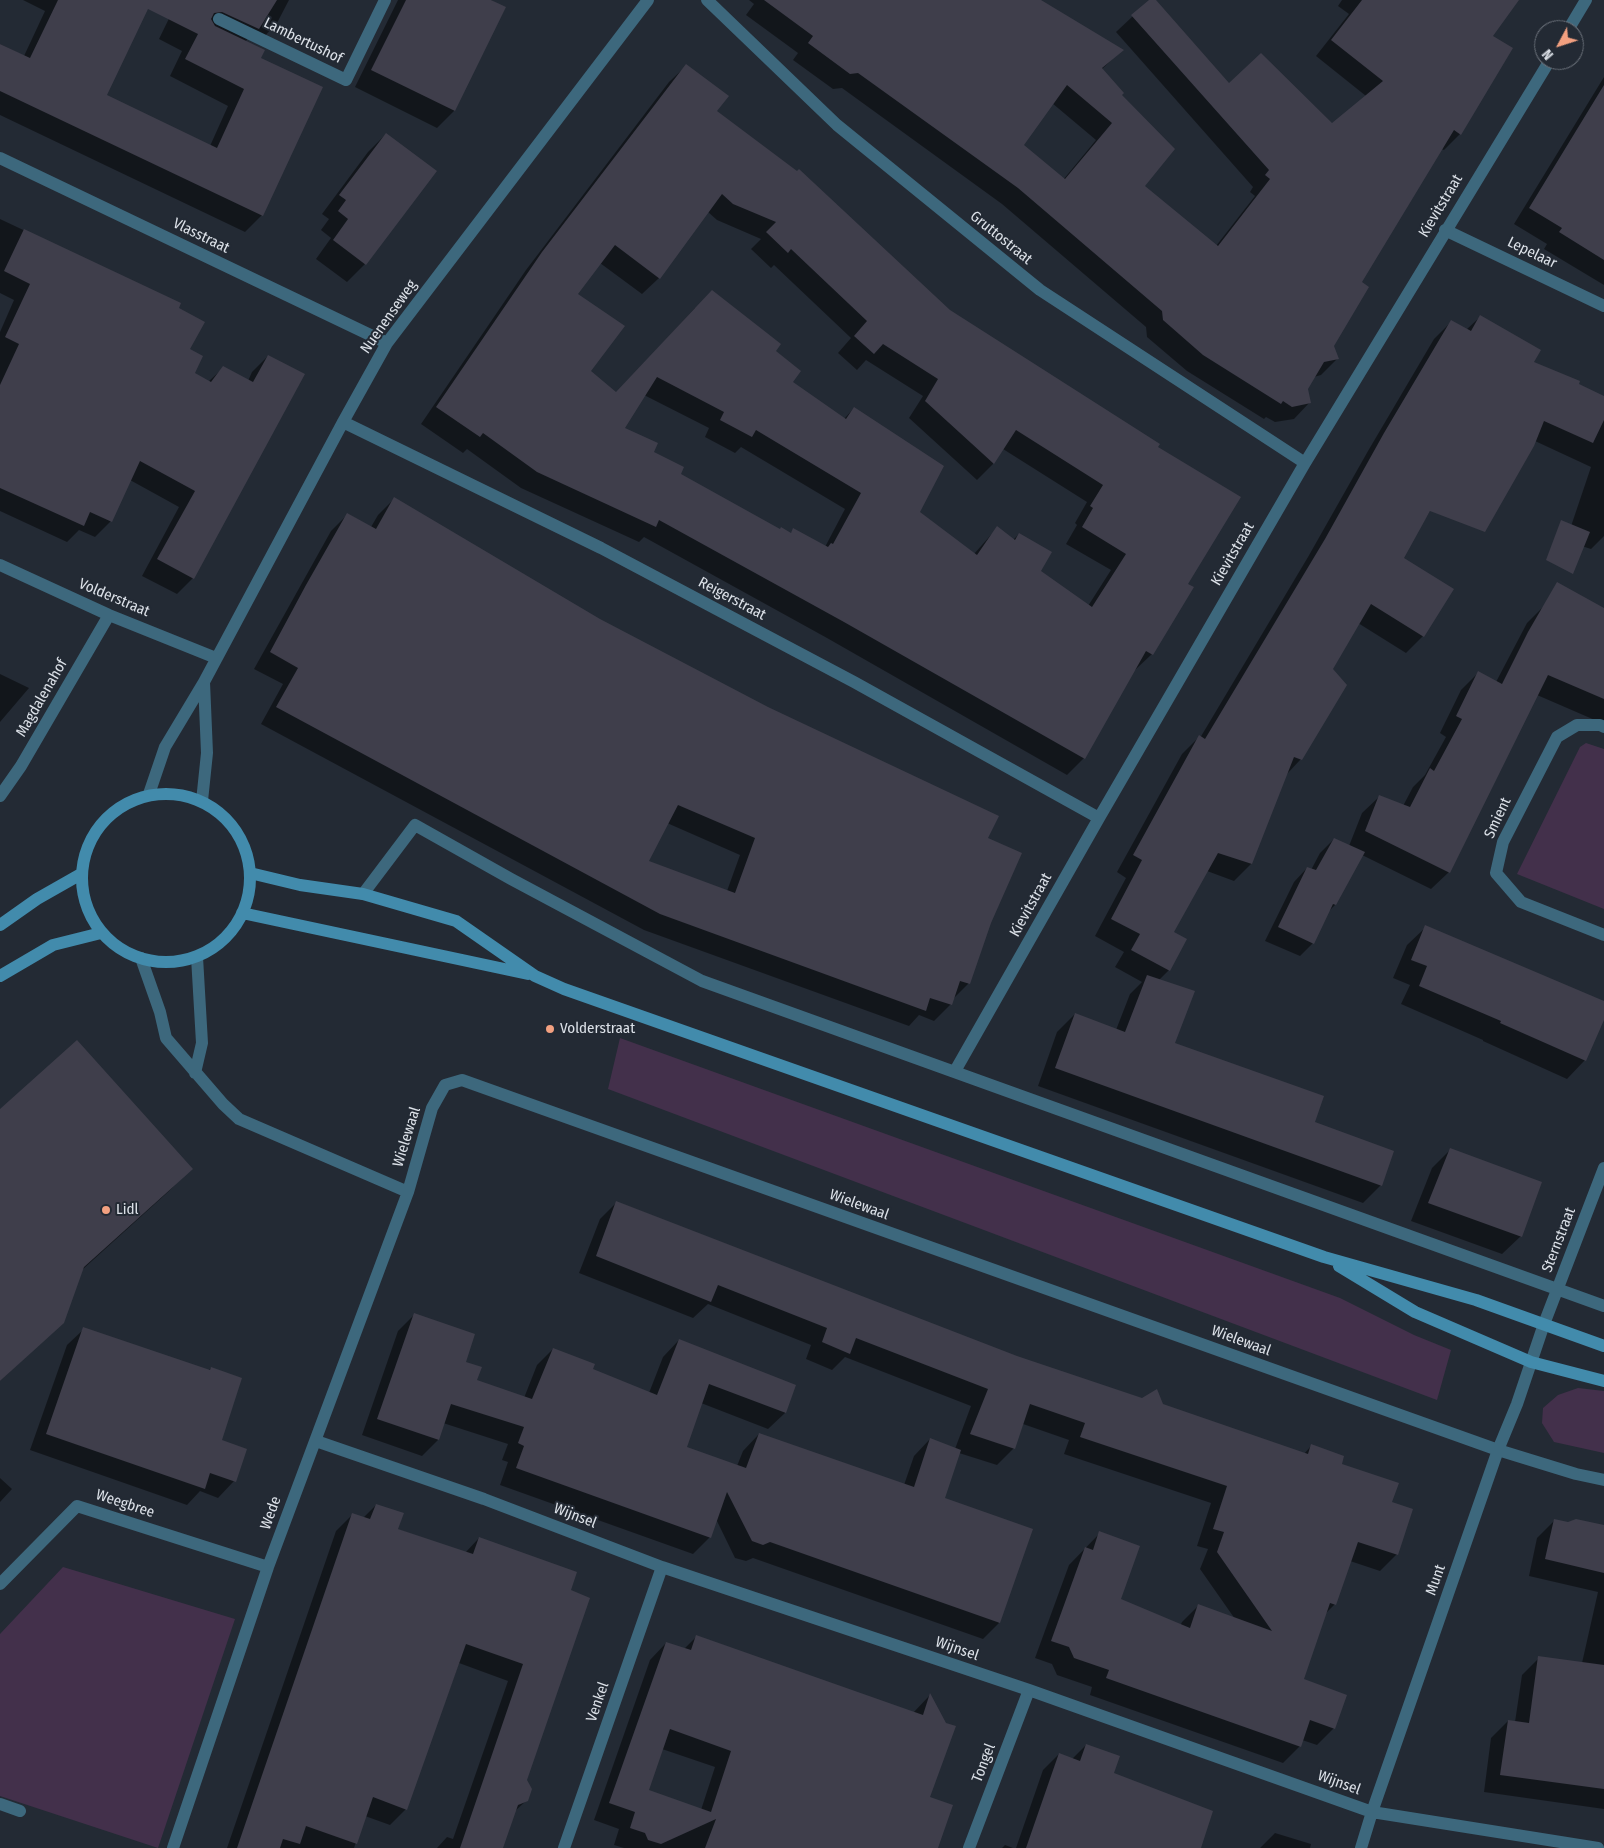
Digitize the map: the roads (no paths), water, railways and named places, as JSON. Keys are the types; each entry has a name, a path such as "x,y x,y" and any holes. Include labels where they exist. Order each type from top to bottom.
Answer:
{"main road":[{"path":"176,793 202,801 227,818 243,844 250,873 249,894 242,913 231,931 215,948 197,957 180,961 141,958 120,948 101,933 86,905 81,874 90,838 115,809 149,794 176,793"},
{"path":"250,873 300,885 363,894 456,921 535,976"},
{"path":"0,924 37,899 81,874"},
{"path":"242,913 535,976 573,992 1324,1257 1476,1300 1604,1346"},
{"path":"0,976 53,945 101,933"},
{"path":"1324,1257 1415,1312 1531,1362 1604,1381"}],"street":[{"name":"Lambertushof","path":"219,19 346,80 386,0"},
{"name":"Nuenenseweg","path":"149,794 165,747 204,682 387,343 648,0"},
{"name":"Gruttostraat","path":"707,0 837,125 1040,290 1305,463"},
{"path":"1574,20 1586,0"},
{"name":"Kievitstraat","path":"955,1072 1099,818 1305,463 1544,70"},
{"name":"Vlasstraat","path":"0,158 387,343"},
{"name":"Lepelaar","path":"1446,230 1604,306"},
{"name":"Reigerstraat","path":"343,422 601,548 854,682 1099,818"},
{"name":"Volderstraat","path":"0,565 110,615 216,658"},
{"name":"Magdalenahof","path":"0,796 21,766 110,615"},
{"name":"Nuenenseweg","path":"202,801 207,753 204,682"},
{"name":"Smient","path":"1604,727 1577,726 1557,736 1503,842 1496,873 1521,902 1604,935"},
{"path":"363,894 415,825 511,879 702,981 1604,1306"},
{"path":"196,1073 202,1043 197,957"},
{"path":"141,958 160,1012 166,1038 196,1073"},
{"name":"Wielewaal","path":"196,1073 239,1120 408,1192 432,1108 445,1085 462,1080 1498,1450 1576,1474 1604,1480"},
{"name":"Sternstraat","path":"1544,1324 1604,1168"},
{"name":"Wede","path":"173,1848 268,1567 408,1192"},
{"name":"Munt","path":"1361,1848 1498,1450 1517,1404 1544,1324"},
{"name":"Wijnsel","path":"316,1441 484,1500 662,1567 1029,1690 1372,1812 1598,1848"},
{"name":"Weegbree","path":"0,1584 77,1506 268,1567"},
{"name":"Venkel","path":"564,1848 662,1567"},
{"name":"Tongel","path":"969,1848 1029,1690"},
{"path":"0,1804 20,1811"}],"place":[{"name":"Volderstraat","path":"550,1029"},
{"name":"Lidl","path":"106,1210"}]}
